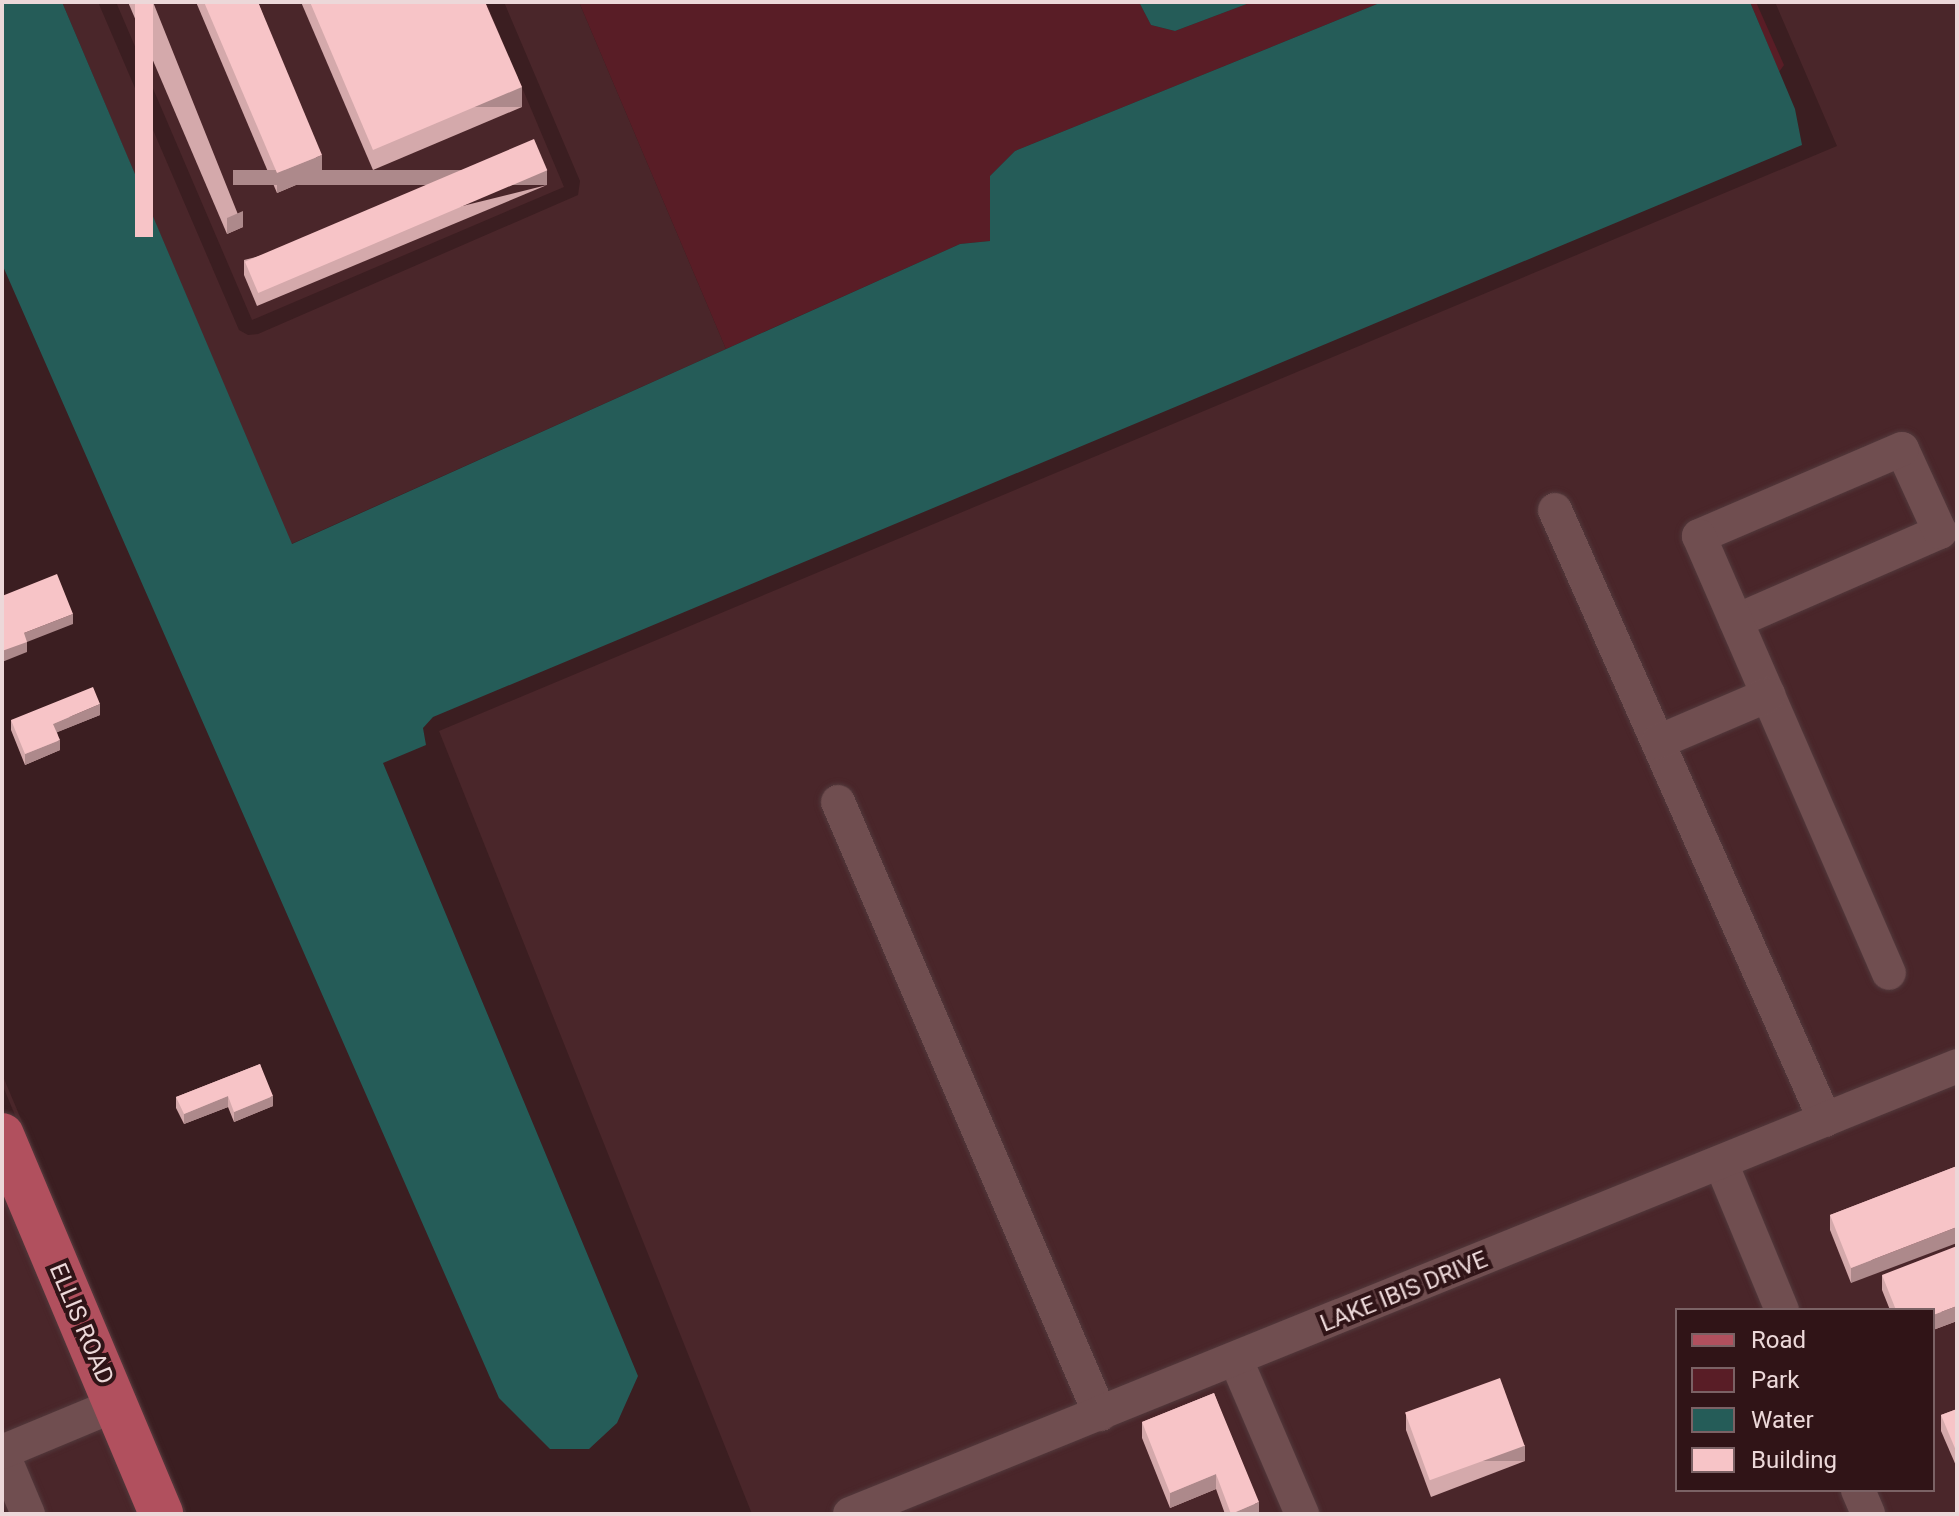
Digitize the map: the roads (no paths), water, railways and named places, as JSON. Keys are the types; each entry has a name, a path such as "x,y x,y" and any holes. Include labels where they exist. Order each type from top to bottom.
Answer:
{"main road":[{"name":"ELLIS ROAD","path":"2,1135 161,1514"}],"street":[{"path":"1736,621 1940,532 1902,449 1699,536 1889,973"},
{"path":"1555,510 1825,1120"},
{"path":"1658,742 1768,695"},
{"path":"838,802 1100,1414"},
{"name":"LAKE IBIS DRIVE","path":"850,1514 1957,1066"},
{"path":"1721,1163 1781,1308"},
{"path":"1236,1360 1302,1514"},
{"path":"28,1514 2,1452 115,1405"},
{"path":"1859,1492 1868,1514"}],"water":[{"path":"2,2 62,2 292,544 960,244 990,241 990,176 1015,151 1382,2 1750,2 1795,109 1802,145 433,717 423,728 426,745 383,763 638,1376 617,1423 589,1449 550,1449 499,1398 2,264"},
{"path":"1139,2 1252,2 1175,31 1151,25"}]}
